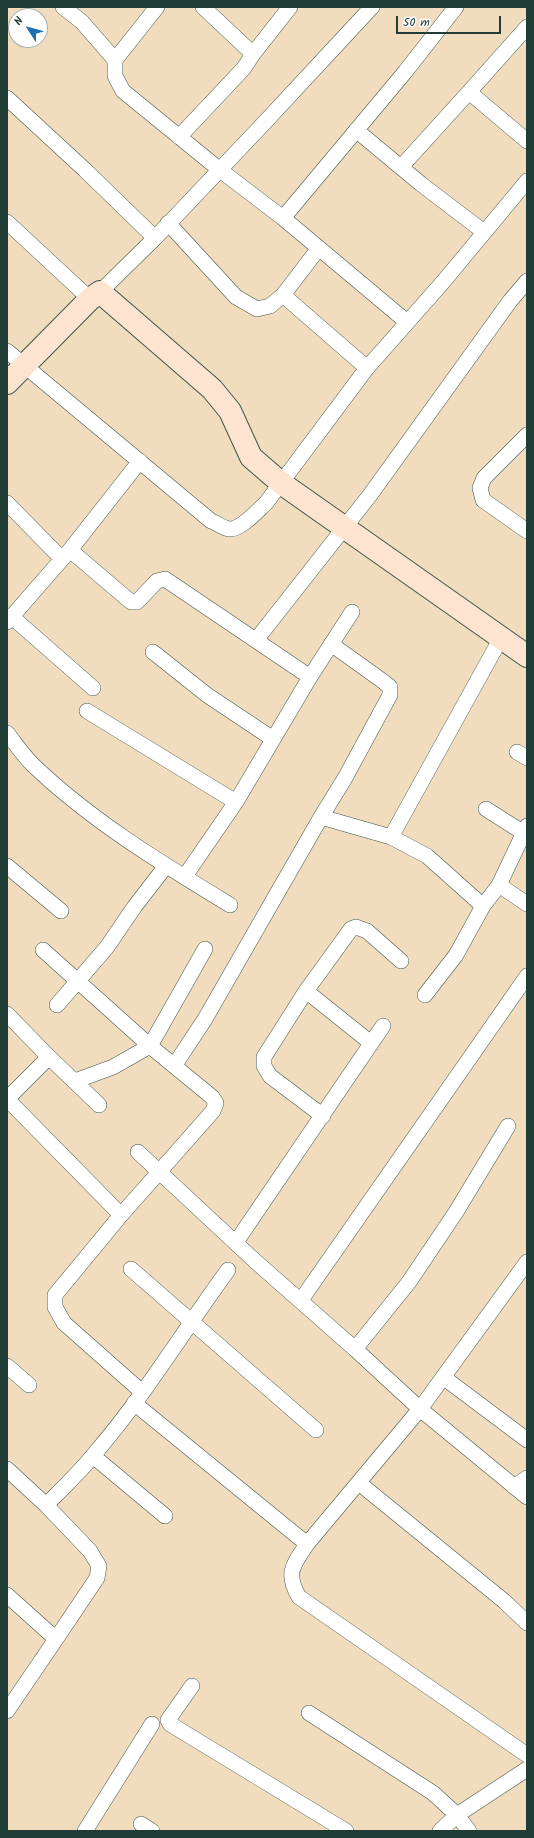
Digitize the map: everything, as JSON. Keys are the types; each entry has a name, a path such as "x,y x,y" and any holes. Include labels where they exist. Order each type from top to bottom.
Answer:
{"street":[{"path":"63,7 82,22 115,60"},
{"path":"156,7 115,60 115,76 123,91 179,138 283,218 407,322"},
{"path":"204,7 252,54"},
{"path":"179,138 244,68 252,54 290,7"},
{"path":"7,383 155,238 372,7"},
{"path":"283,218 456,7"},
{"path":"401,167 527,27"},
{"path":"469,92 525,136"},
{"path":"7,98 85,170 155,238"},
{"path":"356,130 484,232"},
{"path":"7,352 211,521 230,529 236,528 248,521 266,503 367,368 527,181"},
{"path":"7,222 95,296 212,389 230,411 251,457 281,483 527,656"},
{"path":"168,223 236,297 257,309 270,306 283,295 319,248"},
{"path":"256,640 344,528 404,448 510,301 527,281"},
{"path":"283,295 367,368"},
{"path":"527,434 484,478 480,488 483,500 527,531"},
{"path":"93,688 9,620 66,554 140,462"},
{"path":"7,503 66,554 131,602 137,602 157,581 165,580 310,677"},
{"path":"185,876 236,802 310,677 352,612"},
{"path":"391,837 501,638"},
{"path":"174,1066 205,1019 345,778 390,695 390,687 331,644"},
{"path":"153,652 207,695 273,738"},
{"path":"88,711 236,802"},
{"path":"7,733 31,763 81,807 166,866 185,876 230,905"},
{"path":"425,995 456,955 484,906 499,885 526,831 486,809"},
{"path":"321,817 391,837 427,856 484,906"},
{"path":"7,866 61,911"},
{"path":"57,1006 107,947 135,906 166,866"},
{"path":"499,885 527,904"},
{"path":"323,1116 266,1072 263,1062 264,1057 306,991 345,936 356,926 367,931 401,961"},
{"path":"75,1081 114,1067 150,1046 206,949"},
{"path":"43,950 150,1046 212,1097 216,1103 213,1111 159,1171 55,1295 54,1307 64,1323 138,1398 308,1544"},
{"path":"301,1300 527,976"},
{"path":"306,991 371,1043"},
{"path":"7,1014 99,1105"},
{"path":"236,1242 383,1026"},
{"path":"49,1057 7,1099 122,1215"},
{"path":"355,1349 409,1282 456,1212 508,1126"},
{"path":"138,1152 420,1409 514,1488 527,1497"},
{"path":"527,1262 420,1409 308,1544 293,1565 291,1576 292,1586 299,1597 527,1755"},
{"path":"131,1269 316,1430"},
{"path":"46,1505 93,1456 138,1398 228,1270"},
{"path":"7,1366 29,1385"},
{"path":"443,1377 527,1440"},
{"path":"93,1456 165,1516"},
{"path":"7,1469 46,1505 90,1551 99,1566 97,1578 7,1711"},
{"path":"514,1488 527,1478"},
{"path":"359,1483 504,1600 527,1623"},
{"path":"7,1595 56,1639"},
{"path":"192,1686 168,1720 170,1724 346,1831"},
{"path":"308,1712 433,1793 457,1816 469,1831"},
{"path":"85,1831 152,1724"},
{"path":"440,1831 457,1816 527,1769"}]}
